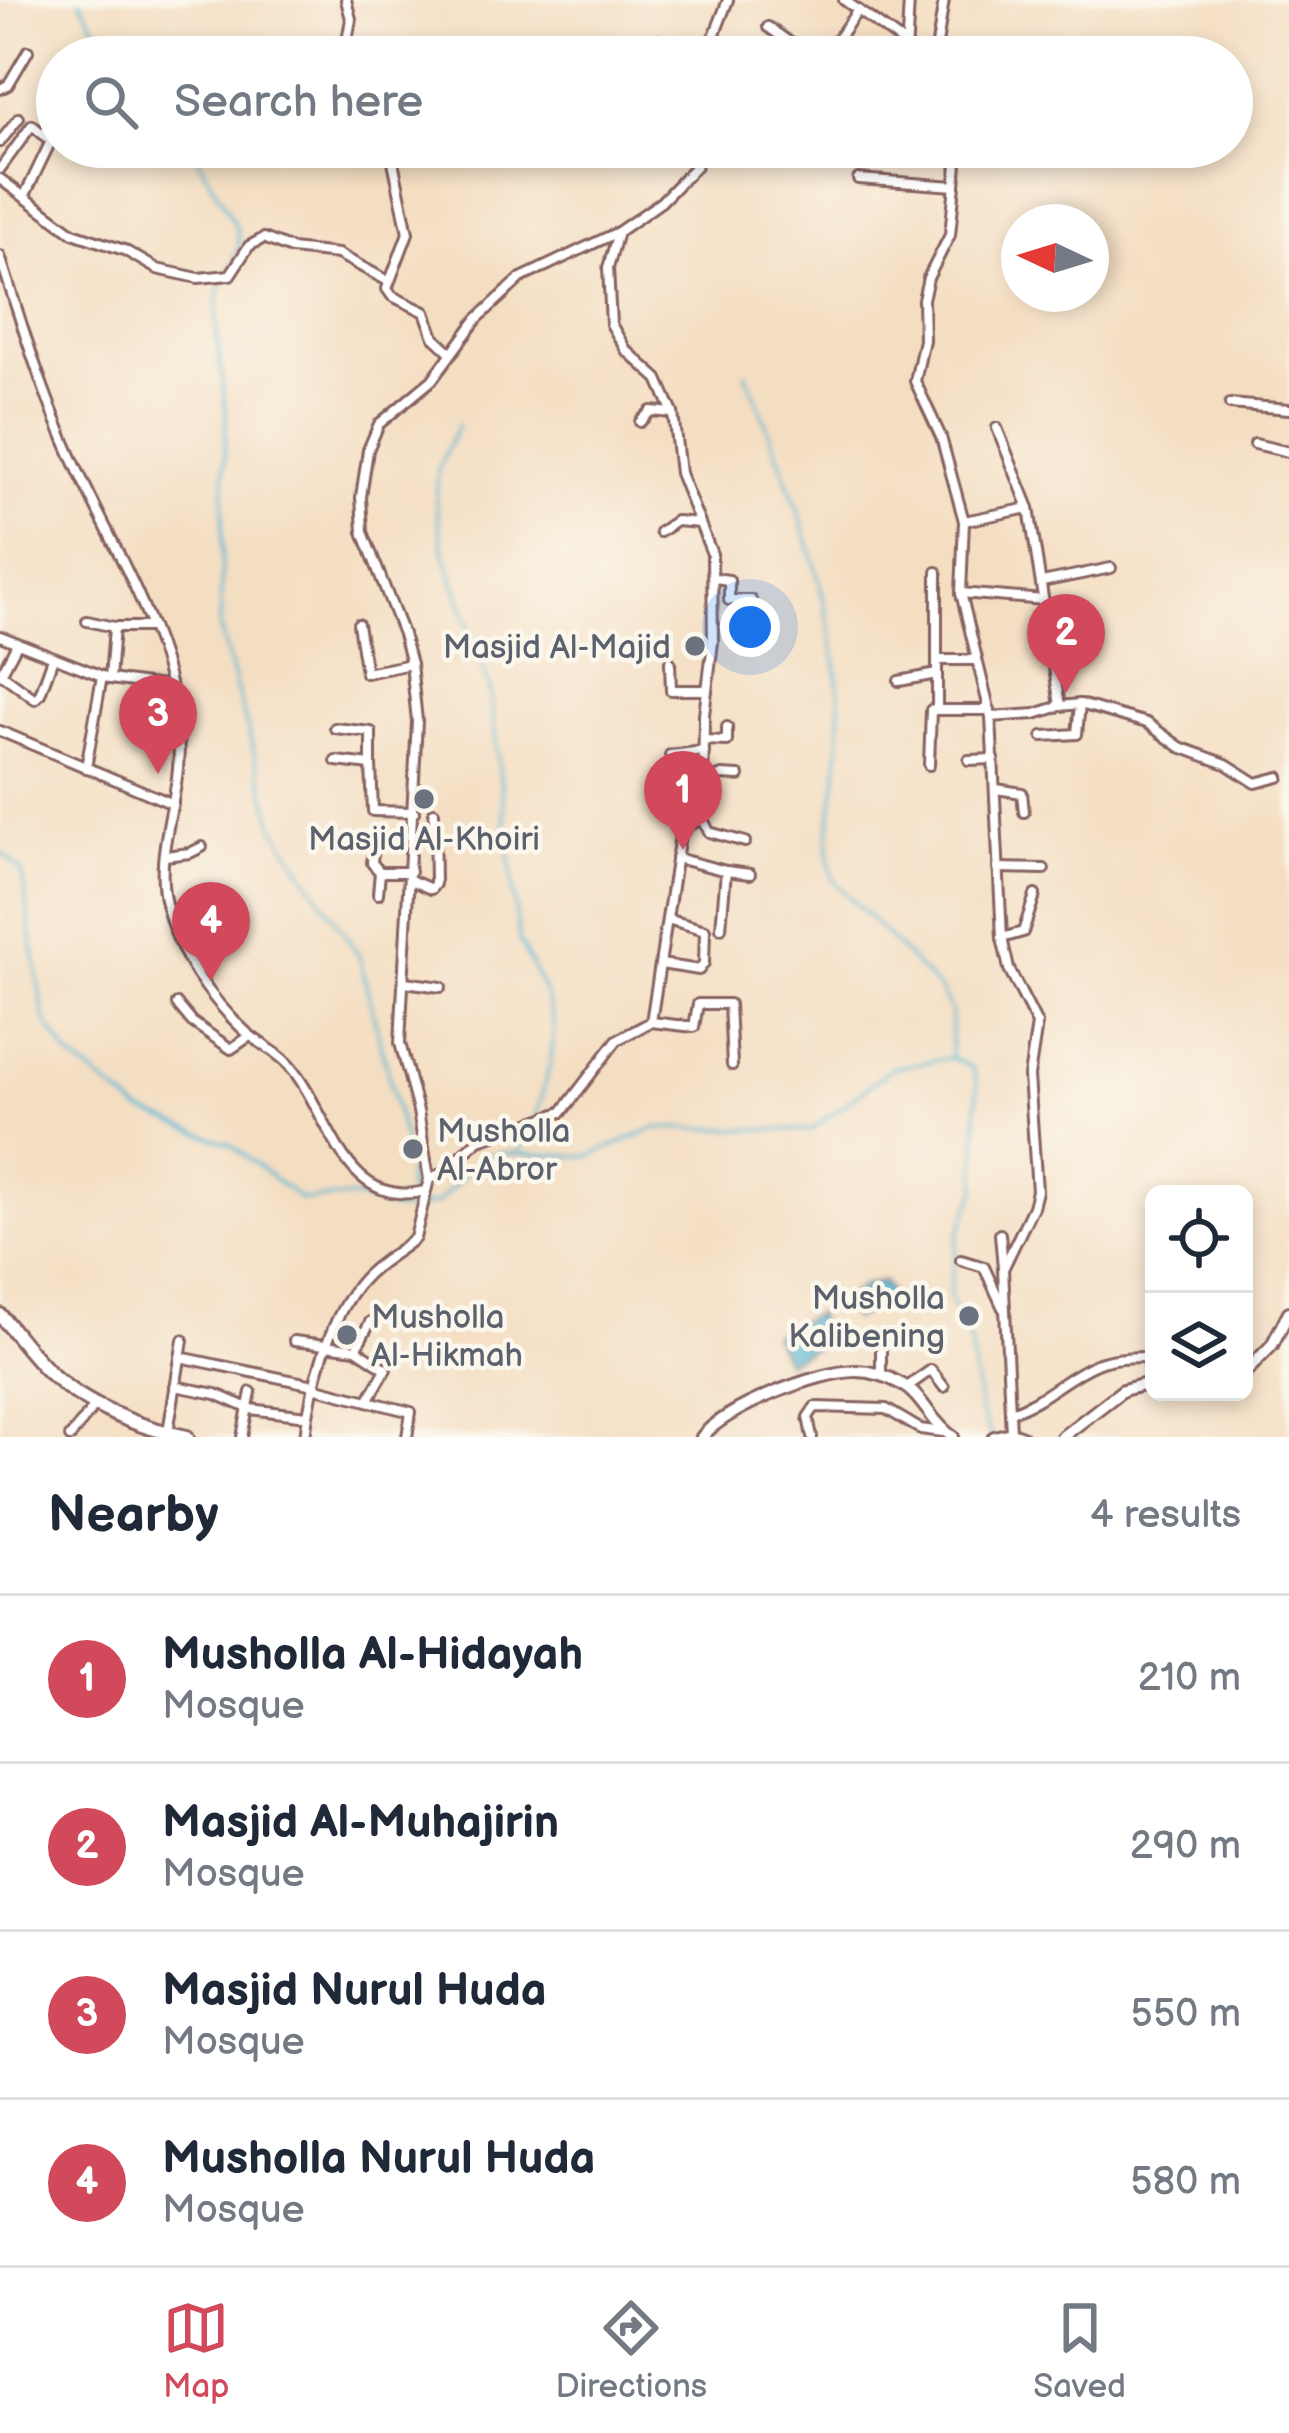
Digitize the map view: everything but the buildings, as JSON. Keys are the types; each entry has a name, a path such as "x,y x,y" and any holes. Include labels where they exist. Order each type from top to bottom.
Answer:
{"main road":[{"path":"0,1315 50,1373 137,1431 187,1437"}],"street":[{"path":"346,0 351,19 348,36"},
{"path":"714,36 728,0"},
{"path":"844,0 888,36"},
{"path":"909,0 909,36"},
{"path":"938,36 944,0"},
{"path":"838,36 858,10"},
{"path":"768,27 781,36"},
{"path":"0,89 8,85 28,51"},
{"path":"0,142 19,118"},
{"path":"0,169 32,125 36,128"},
{"path":"24,196 38,168"},
{"path":"394,168 408,232 388,281 392,296 425,312 434,338 449,351"},
{"path":"305,1437 314,1386 345,1303 381,1262 415,1238 429,1179 418,1111 402,1059 400,1010 406,982 418,746 411,664 361,520 368,450 380,424 432,380 449,351 521,278 618,232 674,190 694,168"},
{"path":"957,168 950,236 928,278 923,299 924,340 915,381 941,437 964,521 961,593 990,713 1002,938 1009,969 1037,1024 1029,1076 1037,1191 1003,1270"},
{"path":"0,179 73,233 124,250 168,272 198,278 230,274 249,246 264,238 291,249 338,254 388,281"},
{"path":"858,179 955,186"},
{"path":"618,232 608,268 610,324 626,350 658,379 673,413 677,463 712,554 713,641 703,819 709,832 745,842"},
{"path":"0,256 62,436 151,627 171,687 179,764 165,856 165,902 189,962 221,1007 284,1060 346,1161 384,1192 424,1196"},
{"path":"1230,404 1289,410"},
{"path":"640,422 651,411 673,413"},
{"path":"997,428 1029,508 1060,706"},
{"path":"1255,444 1289,452"},
{"path":"964,521 1029,508"},
{"path":"660,532 676,521 700,524"},
{"path":"1042,582 1111,568"},
{"path":"937,572 937,709"},
{"path":"713,578 728,579 730,601 751,600"},
{"path":"961,593 1044,600"},
{"path":"87,621 151,627"},
{"path":"358,624 366,673 411,664"},
{"path":"86,768 114,627"},
{"path":"0,636 106,678 171,687"},
{"path":"1050,639 1091,637"},
{"path":"17,644 1,674 35,700 53,658"},
{"path":"937,660 976,660"},
{"path":"670,662 671,690 707,690"},
{"path":"899,681 937,674"},
{"path":"1043,736 1077,734 1080,704"},
{"path":"929,765 931,710 1034,713 1080,704 1147,723 1180,747 1252,781 1279,777"},
{"path":"670,755 727,741 727,727"},
{"path":"335,728 370,732 373,812 413,812"},
{"path":"0,731 173,804"},
{"path":"968,760 994,759"},
{"path":"336,761 371,765"},
{"path":"703,783 722,775 739,776"},
{"path":"996,789 1022,793 1024,812"},
{"path":"373,850 372,863 380,872 410,876 431,889 435,884 434,812"},
{"path":"651,1022 682,830 703,819"},
{"path":"165,856 202,847"},
{"path":"676,858 750,874"},
{"path":"998,868 1044,869"},
{"path":"721,928 727,871"},
{"path":"379,894 380,872"},
{"path":"1002,938 1023,932 1035,895"},
{"path":"172,918 216,910"},
{"path":"661,964 699,970 704,963 705,930 668,919"},
{"path":"406,982 441,987"},
{"path":"176,1004 231,1049 250,1036"},
{"path":"429,1179 479,1140 562,1112 617,1040 651,1022 694,1027 698,1004 729,1004 732,1065"},
{"path":"1000,1234 1011,1412 1007,1435"},
{"path":"962,1260 984,1267 1004,1310"},
{"path":"1253,1364 1271,1345 1289,1312"},
{"path":"356,1349 370,1322"},
{"path":"168,1433 183,1340"},
{"path":"293,1340 356,1349 386,1369 368,1401"},
{"path":"881,1348 881,1376"},
{"path":"1011,1412 1045,1398 1095,1365 1145,1357"},
{"path":"180,1358 411,1412 407,1437"},
{"path":"908,1387 931,1370 944,1388"},
{"path":"702,1437 718,1421 795,1387 846,1372 881,1376 908,1387 949,1434"},
{"path":"1062,1437 1124,1390 1145,1384"},
{"path":"176,1386 228,1398 250,1409 307,1416"},
{"path":"242,1437 251,1392"},
{"path":"70,1437 97,1403"},
{"path":"812,1437 808,1418 815,1407 886,1409 920,1429 949,1434"}],"water":[{"path":"883,1282 892,1297 854,1319 843,1300 864,1286"},
{"path":"816,1314 829,1341 786,1361 773,1334"}],"waterway":[{"path":"80,0 104,36"},
{"path":"204,168 237,229 239,247 228,272"},
{"path":"224,280 216,326 226,414 220,629 275,829 359,956 410,1164 407,1184 414,1207"},
{"path":"746,373 802,524 832,641 840,712 829,838 834,881 941,991 951,1012 951,1058"},
{"path":"458,425 438,470 436,502 443,548 490,690 519,940 545,993 554,1026 536,1118"},
{"path":"0,851 22,872 44,1018 68,1055 140,1111 230,1144 301,1200 353,1197 398,1210 436,1204 464,1175 497,1153 590,1156 655,1128 811,1130 892,1068 951,1058 972,1067 977,1083 977,1189 958,1235 949,1297 970,1343 980,1411 991,1436"},
{"path":"519,1150 532,1126"}],"place":[{"name":"Masjid Al-Majid","path":"695,646"},
{"name":"Masjid Al-Muhajirin","path":"1066,693"},
{"name":"Masjid Nurul Huda","path":"158,774"},
{"name":"Masjid Al-Khoiri","path":"424,799"},
{"name":"Musholla Al-Hidayah","path":"683,850"},
{"name":"Musholla Nurul Huda","path":"211,981"},
{"name":"Musholla Al-Abror","path":"413,1149"},
{"name":"Musholla Kalibening","path":"969,1316"},
{"name":"Musholla Al-Hikmah","path":"347,1335"}]}
